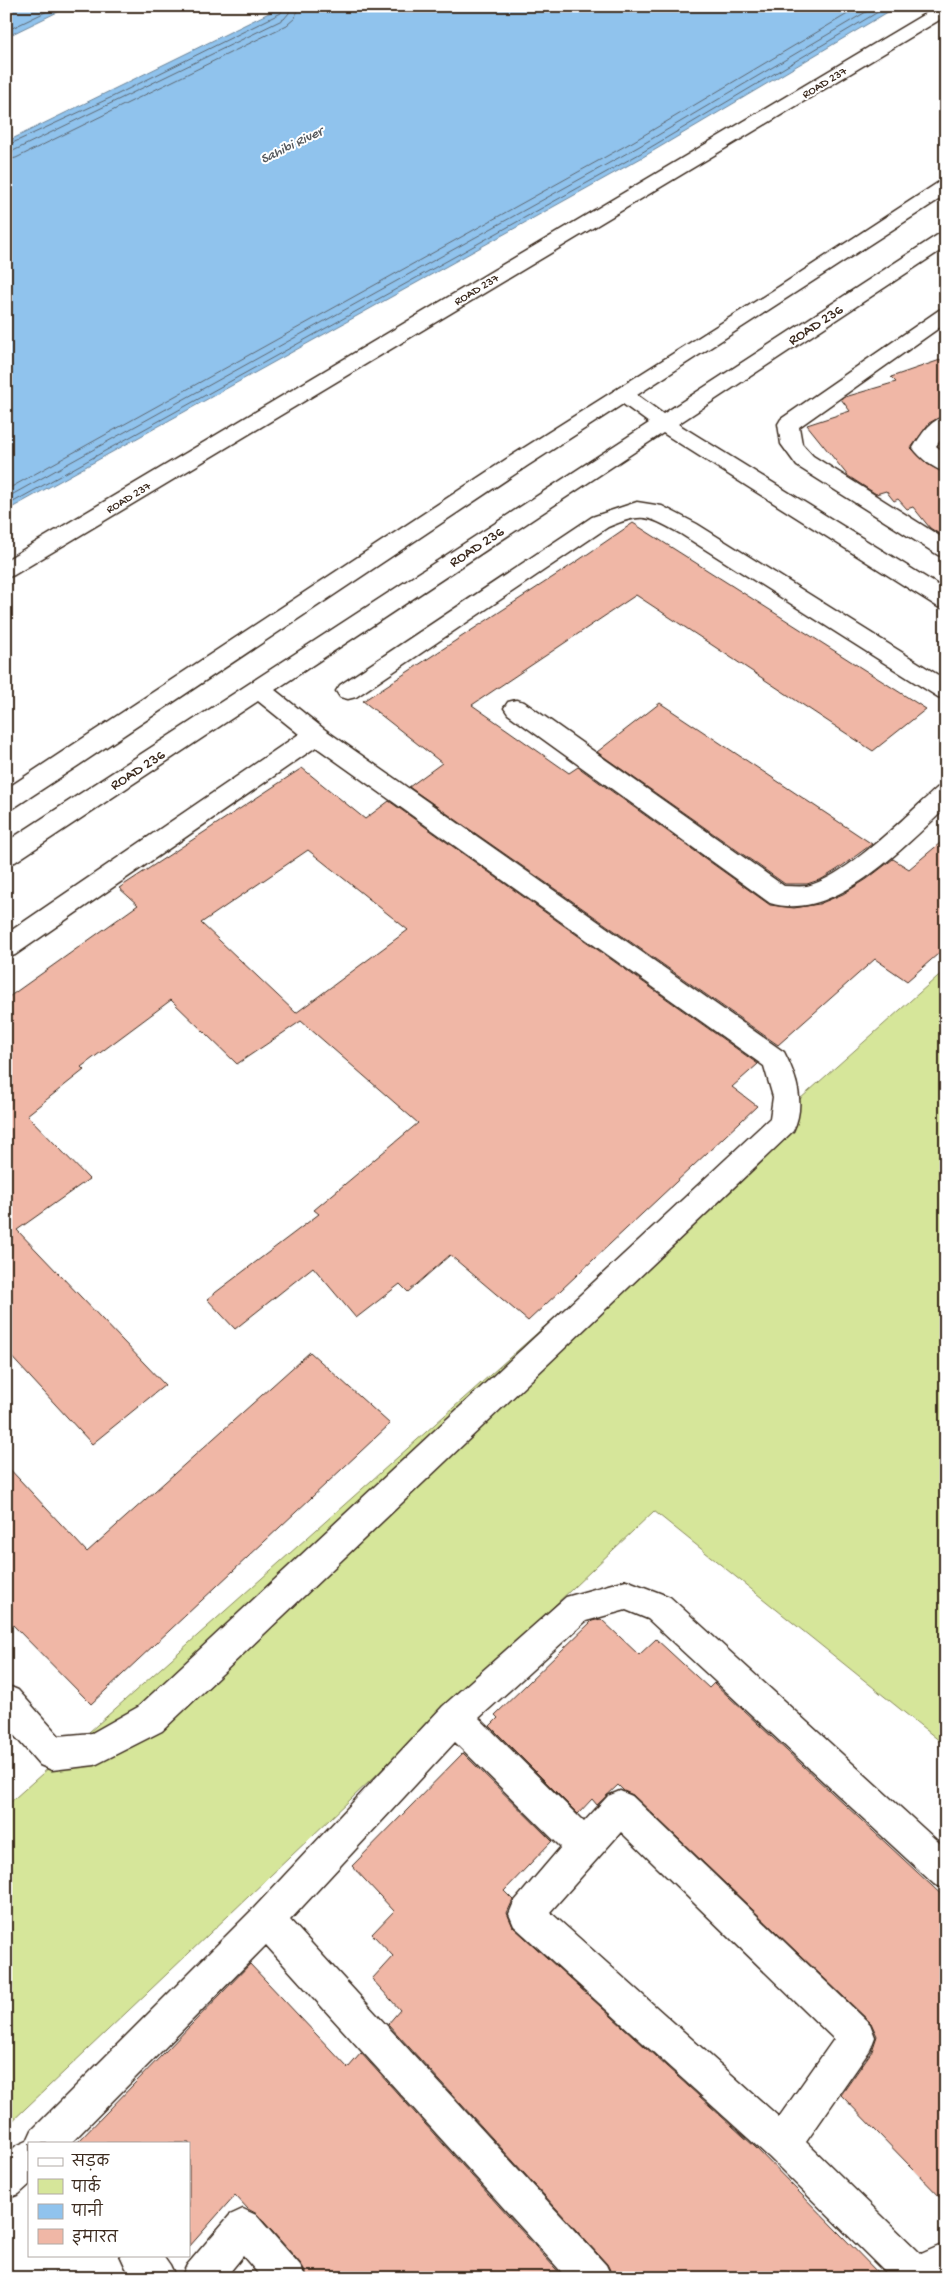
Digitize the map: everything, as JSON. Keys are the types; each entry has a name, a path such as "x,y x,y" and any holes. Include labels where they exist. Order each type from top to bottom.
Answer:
{"street":[{"name":"ROAD 237","path":"6,570 946,9"},
{"path":"6,801 521,460 844,256 946,186"},
{"name":"ROAD 236","path":"6,854 946,238"},
{"path":"946,314 788,424 788,438 792,448 805,461 946,550"},
{"path":"624,395 663,424 946,601"},
{"path":"946,423 936,430 924,448 946,465"},
{"path":"348,691 600,522 629,509 651,509 689,529 946,691"},
{"path":"6,1701 52,1754 95,1749 150,1719 761,1142 784,1123 787,1097 775,1060 316,736 259,689"},
{"path":"516,708 780,896 810,895 836,885 885,848 946,794"},
{"path":"6,948 316,736"},
{"path":"47,2142 266,1920 455,1718 577,1608 626,1595 659,1608 946,1872"},
{"path":"455,1718 584,1846"},
{"path":"782,2144 857,2037 620,1808 584,1846 526,1914 782,2144 911,2271 921,2275 931,2272 946,2262"},
{"path":"266,1920 593,2278"},
{"path":"6,2181 28,2160"},
{"path":"200,2278 243,2228 288,2278"},
{"path":"140,2256 157,2278"}],"green space":[{"path":"946,969 946,1746 654,1511 6,2127 6,1806"}],"water":[{"path":"6,6 70,6 6,37"},
{"name":"Sahibi River","path":"283,6 898,6 643,157 6,511 6,142"}],"building":[{"path":"946,358 946,414 929,423 911,448 927,464 946,474 946,538 930,528 913,507 907,509 898,499 894,501 886,491 876,494 848,476 807,425 850,411 841,399 845,397 896,382 891,377"},
{"path":"633,523 926,709 873,751 636,595 472,705 569,773 578,767 770,905 794,908 819,904 843,894 893,859 909,869 946,838 946,947 907,981 875,959 778,1045 409,787 442,763 363,701"},
{"path":"660,703 872,844 822,879 807,884 785,884 597,752"},
{"path":"302,768 365,819 389,801 758,1064 732,1087 757,1106 528,1321 450,1255 408,1292 400,1284 356,1318 313,1267 235,1329 207,1299 319,1214 314,1210 418,1123 301,1021 237,1064 171,1000 81,1067 84,1070 27,1115 89,1179 17,1230 165,1385 92,1444 6,1351 6,999 138,905 119,888","holes":["308,850 408,930 296,1013 201,923"]},
{"path":"310,1352 390,1424 91,1704 6,1618 6,1465 87,1552"},
{"path":"601,1619 639,1655 656,1639 709,1688 714,1683 946,1899 946,2203 841,2095 872,2051 877,2036 871,2023 633,1795 624,1791 618,1785 597,1805 592,1799 578,1814 490,1726 498,1718 495,1715 592,1621"},
{"path":"463,1753 552,1841 504,1891 513,1900 507,1913 513,1927 754,2146 883,2278 614,2278 607,2264 388,2024 400,2010 372,1979 393,1956 372,1934 394,1911 352,1866"},
{"path":"250,1964 348,2068 361,2053 564,2278 309,2278 301,2264 257,2214 248,2209 235,2195 190,2246 190,2142 78,2142"}]}
